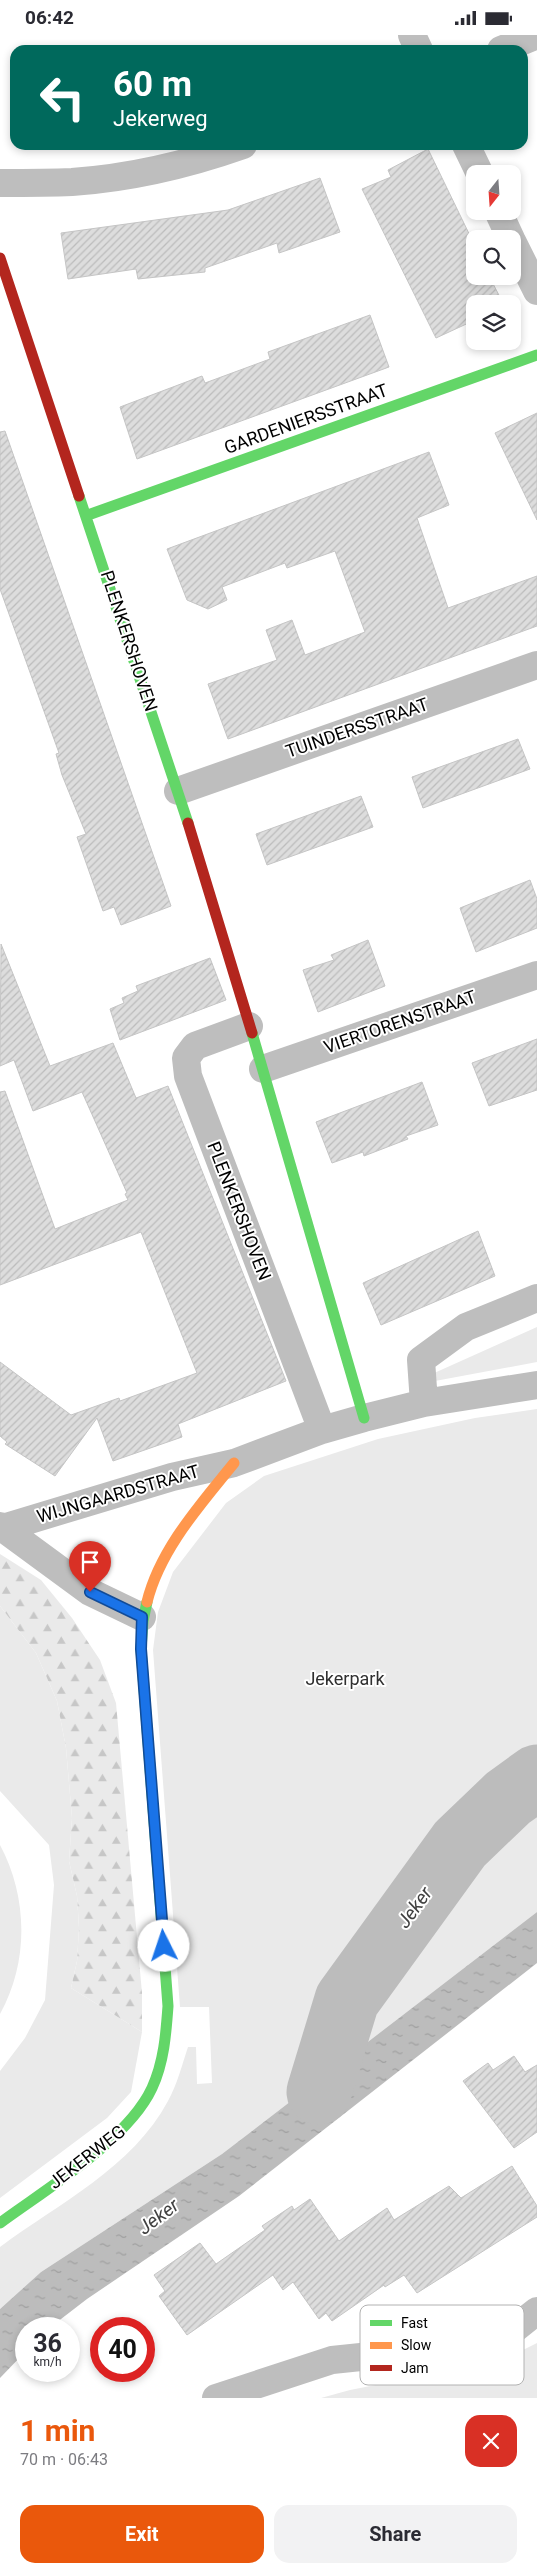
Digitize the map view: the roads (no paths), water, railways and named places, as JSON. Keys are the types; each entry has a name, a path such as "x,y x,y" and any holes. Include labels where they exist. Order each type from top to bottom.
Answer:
{"street":[{"path":"513,45 536,35"},
{"path":"0,183 73,182 141,172 228,150"},
{"path":"468,150 476,165"},
{"name":"PLENKERSHOVEN","path":"0,258 88,515 178,791 364,1418"},
{"path":"521,258 537,291"},
{"name":"GARDENIERSSTRAAT","path":"88,515 537,355"},
{"name":"TUINDERSSTRAAT","path":"178,791 537,665"},
{"name":"VIERTORENSTRAAT","path":"262,1069 537,975"},
{"name":"PLENKERSHOVEN","path":"249,1026 195,1046 186,1058 188,1076 322,1430"},
{"path":"424,1403 420,1360 466,1327 537,1298"},
{"name":"WIJNGAARDSTRAAT","path":"1,1527 172,1477 234,1463 322,1430 364,1418 424,1403 537,1385"},
{"name":"WIJNGAARDSTRAAT","path":"142,1617 158,1572 178,1534 234,1463"},
{"path":"1,1527 90,1592 142,1617"},
{"name":"JEKERWEG","path":"0,2223 120,2133 144,2104 153,2087 161,2062 168,2006 141,1649 142,1617"},
{"path":"524,2321 537,2311"},
{"path":"216,2398 332,2360 360,2357"}],"water":[{"path":"537,1912 537,1963 239,2196 87,2299 64,2317 15,2317 15,2362 0,2378 0,2309 41,2272 222,2154"}],"waterway":[{"name":"Jeker","path":"319,2092 347,2000 460,1844 508,1798 537,1777"}],"park label":[{"name":"Jekerpark","path":"345,1679"}]}
